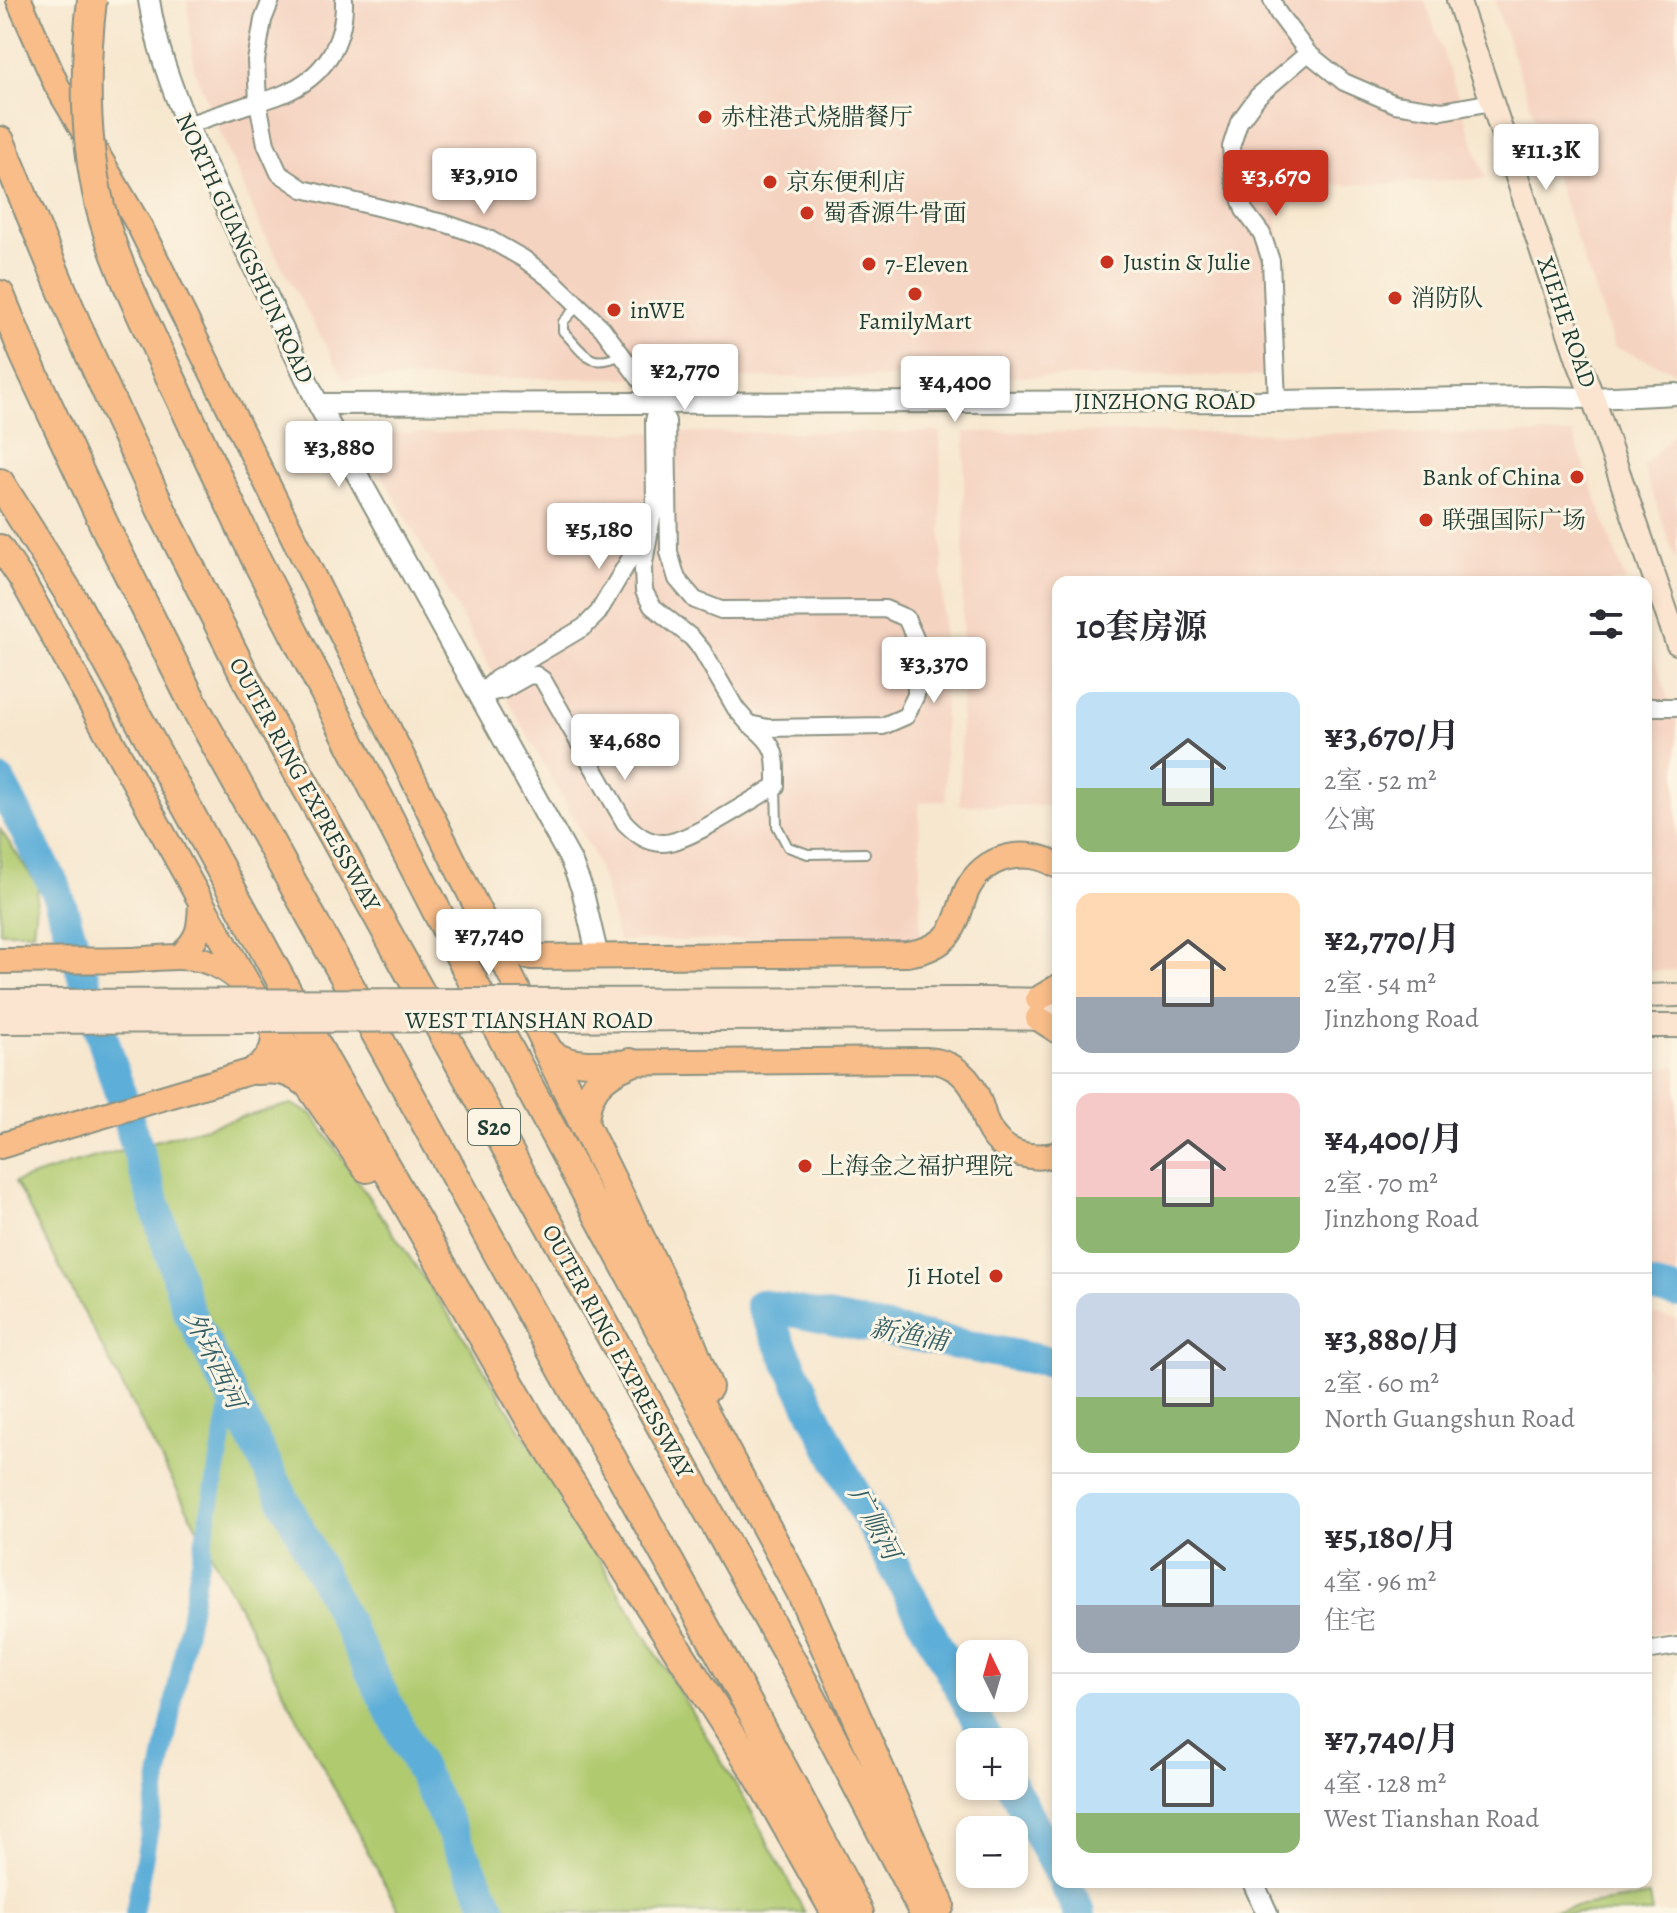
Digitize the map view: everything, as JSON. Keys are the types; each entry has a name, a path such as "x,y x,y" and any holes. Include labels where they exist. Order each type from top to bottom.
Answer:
{"highway":[{"path":"92,0 87,63 94,175 101,208 128,284 255,557 484,1003 801,1592 943,1913"},
{"name":"OUTER RING EXPRESSWAY","path":"0,141 80,333 161,509 248,682 807,1689 924,1913"},
{"name":"S20","path":"0,295 25,356 121,559 196,709 776,1756 859,1913"},
{"path":"0,483 77,606 325,1061 530,1419 759,1777 836,1913"},
{"path":"274,1029 364,1163 449,1279"},
{"path":"545,1045 686,1331 735,1468"},
{"path":"584,1125 584,1112 593,1090 611,1072 630,1063"},
{"path":"256,1070 291,1072 308,1083"}],"main road":[{"path":"19,0 57,86 140,227 545,1045 558,1057 588,1063 940,1061 955,1068 968,1080 988,1128 1003,1146 1026,1156 1052,1155"},
{"name":"XIEHE ROAD","path":"1458,0 1578,360 1677,643"},
{"path":"0,547 60,646 274,1029 275,1044 268,1059 256,1070 0,1146"},
{"path":"512,979 512,968 516,963 532,957 913,953 935,945 948,935 970,885 995,863 1010,856 1026,854 1052,863"},
{"path":"180,957 194,943 200,925 201,902"},
{"path":"490,935 513,952 532,957"},
{"path":"0,961 180,957 219,966 253,992"},
{"path":"1652,996 1677,995"},
{"name":"WEST TIANSHAN ROAD","path":"0,1001 1051,1009"},
{"name":"WEST TIANSHAN ROAD","path":"0,1022 979,1009"},
{"path":"1652,1026 1677,1026"}],"street":[{"name":"NORTH GUANGSHUN ROAD","path":"149,0 154,32 187,125 318,404 571,861 582,889 598,957"},
{"path":"271,0 263,20 256,61 258,102 266,144 279,173 303,189 447,224 487,238 524,259 553,281 602,328 667,421 669,552 677,579 695,600 721,610 885,609 906,618 915,638 916,695 906,716 883,726 768,728 749,724"},
{"path":"187,125 284,94 312,77 331,57 339,36 344,0"},
{"path":"1272,0 1308,53 1344,82 1395,104 1442,111 1492,102"},
{"path":"1277,401 1271,261 1262,234 1244,210 1234,180 1231,147 1239,122 1258,96 1308,53"},
{"name":"JINZHONG ROAD","path":"318,404 1277,401 1593,398 1677,394"},
{"path":"479,695 503,690 528,676 536,675 543,680 625,823 640,838 664,843 688,837 776,786 776,755 768,739 736,709 692,638 652,606 644,591 643,569 655,504 654,421 658,404"},
{"path":"479,695 496,679 584,627 598,613 651,523"},
{"path":"1652,707 1677,707"},
{"path":"1652,1650 1677,1646"},
{"path":"1256,1888 1267,1912"}],"lane":[{"path":"579,305 563,322 563,331 597,362 621,355"},
{"path":"776,786 777,826 788,847 808,854 865,853"},
{"path":"1267,1912 1275,1913"}],"shaded area":[{"path":"187,0 1425,0 1486,179 1275,188 1280,263 1274,376 344,379 261,228 194,70"},
{"path":"1494,0 1677,0 1677,372 1614,347"},
{"path":"1677,429 1677,563 1643,467"},
{"path":"940,432 946,801 919,802 921,939 618,941 604,883 592,851 377,466 377,446 389,433"},
{"name":"联强国际广场","path":"965,432 1573,434 1624,576 1052,576 1052,806 960,805"},
{"path":"1652,653 1677,722 1677,970 1652,971"},
{"path":"1677,1067 1677,1281 1652,1276 1652,1068"},
{"path":"1652,1314 1677,1319 1677,1629 1652,1634"}],"green space":[{"path":"0,829 38,886 33,932 0,932"},
{"path":"291,1104 312,1114 470,1346 748,1805 805,1913 400,1913 15,1182"},
{"path":"1649,1896 1652,1913 1534,1913"}],"waterway":[{"name":"外环西河","path":"0,782 56,889 188,1310 493,1913"},
{"name":"新渔浦","path":"1652,1287 1677,1293"},
{"name":"广顺河","path":"761,1305 839,1464 981,1728"},
{"name":"新渔浦","path":"761,1305 1052,1362"},
{"path":"134,1913 231,1396"},
{"name":"广顺河","path":"1020,1800 1052,1860"},
{"name":"广顺河","path":"1067,1888 1080,1913"}],"place":[{"name":"赤柱港式烧腊餐厅","path":"705,117"},
{"name":"京东便利店","path":"770,182"},
{"name":"蜀香源牛骨面","path":"807,213"},
{"name":"Justin & Julie","path":"1107,262"},
{"name":"7-Eleven","path":"869,264"},
{"name":"FamilyMart","path":"915,294"},
{"name":"消防队","path":"1395,298"},
{"name":"inWE","path":"614,310"},
{"name":"Bank of China","path":"1577,477"},
{"name":"联强国际广场","path":"1426,520"},
{"name":"上海金之福护理院","path":"805,1166"},
{"name":"Ji Hotel","path":"996,1276"}]}
